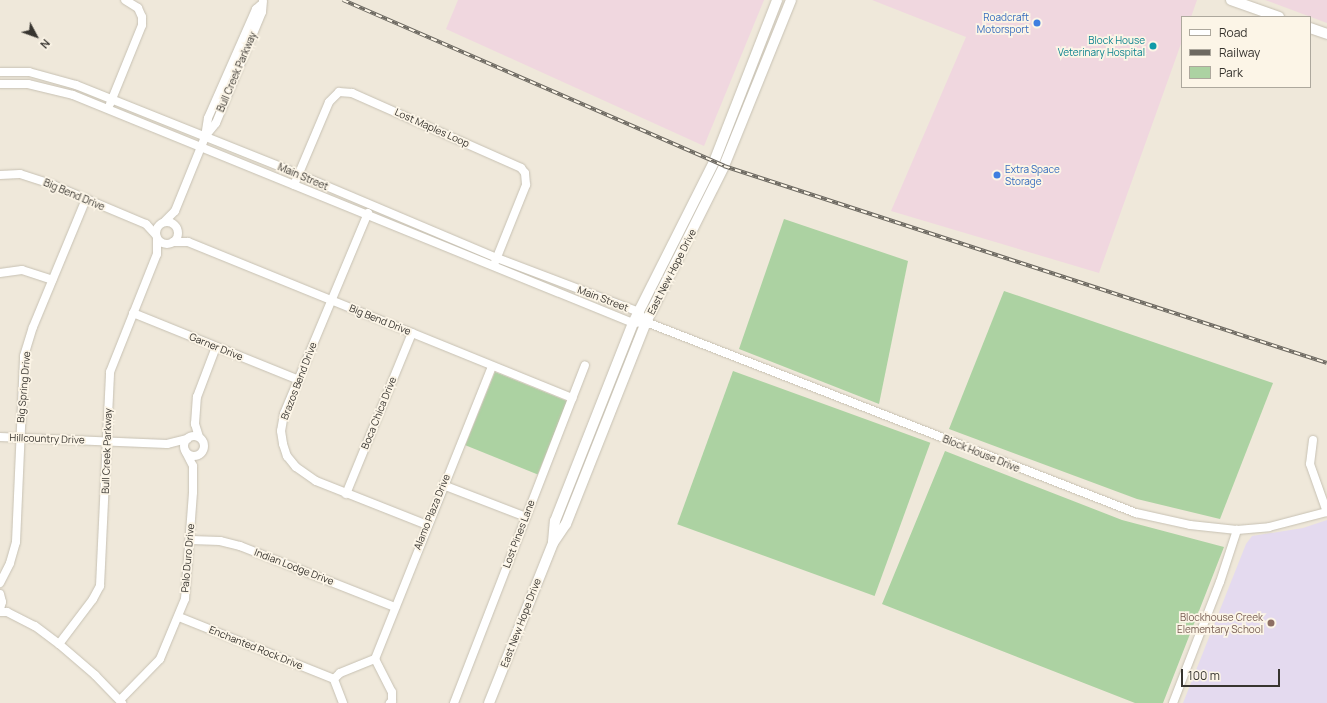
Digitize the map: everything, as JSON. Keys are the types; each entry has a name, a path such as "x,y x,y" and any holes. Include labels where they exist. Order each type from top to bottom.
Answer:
{"main road":[{"name":"East New Hope Drive","path":"490,703 552,543 555,521 633,323 714,162 777,0"},
{"name":"East New Hope Drive","path":"552,543 566,524 591,457 646,322 724,166 791,0"},
{"path":"1231,0 1276,16"},
{"path":"1311,28 1327,34"}],"street":[{"path":"107,110 142,24 142,17 138,8 125,0"},
{"name":"Bull Creek Parkway","path":"163,222 175,211 205,137 208,118 256,9 262,2"},
{"name":"Main Street","path":"0,72 29,72 55,78 298,174 370,206 497,258 639,312 646,322"},
{"name":"Main Street","path":"0,84 28,84 52,89 294,185 493,268 633,323 646,322"},
{"name":"Lost Maples Loop","path":"294,185 329,102 339,92 352,93 521,168 525,173 526,185 493,268"},
{"name":"Big Bend Drive","path":"0,175 20,174 36,179 146,224 156,236"},
{"name":"Big Spring Drive","path":"0,583 10,563 16,542 24,356 52,280 86,199"},
{"name":"Brazos Bend Drive","path":"370,206 283,419 283,444 287,456 304,474 346,494 427,525"},
{"name":"Bull Creek Parkway","path":"175,211 177,228"},
{"path":"157,254 171,243 177,228 163,222 156,236 162,243 171,243"},
{"name":"Big Bend Drive","path":"146,224 163,222"},
{"name":"Big Bend Drive","path":"177,228 188,242"},
{"name":"Bull Creek Parkway","path":"59,644 93,599 100,586 110,372 157,254 156,236"},
{"name":"Big Bend Drive","path":"171,243 188,242 572,398"},
{"path":"0,273 22,270 52,280"},
{"name":"Garner Drive","path":"133,313 299,380"},
{"name":"Block House Drive","path":"646,322 1136,513 1190,525 1237,530 1275,525 1327,512"},
{"name":"Boca Chica Drive","path":"346,494 412,333"},
{"path":"193,466 201,454 204,445 199,437 195,424 197,397 216,347"},
{"name":"Lost Pines Lane","path":"454,703 586,365"},
{"name":"Alamo Plaza Drive","path":"375,659 427,525 492,366"},
{"path":"195,424 188,438 185,451 192,456 201,454"},
{"name":"Hillcountry Drive","path":"0,437 167,444 185,451"},
{"path":"188,438 199,437"},
{"name":"Hillcountry Drive","path":"167,444 188,438"},
{"path":"1314,440 1310,464 1327,512"},
{"name":"Palo Duro Drive","path":"121,702 160,659 179,617 188,582 193,466 185,451"},
{"path":"443,485 526,517"},
{"path":"1173,703 1220,582 1237,530"},
{"name":"Indian Lodge Drive","path":"191,540 220,542 240,546 395,607"},
{"path":"2,602 59,644 95,675 121,702"},
{"name":"Enchanted Rock Drive","path":"179,617 334,679"},
{"path":"343,703 334,679 340,673 375,659 392,692 394,702"}],"shaded area":[{"path":"458,0 764,0 704,146 446,29"},
{"path":"872,0 1197,0 1191,16 1181,16 1181,44 1099,273 891,211 966,37"},
{"path":"1265,0 1327,0 1327,23"},
{"name":"Blockhouse Creek Elementary School","path":"1327,520 1327,703 1183,703 1246,544 1252,536 1303,528"}],"green space":[{"path":"784,219 908,261 879,404 739,349"},
{"path":"1004,291 1273,383 1220,519 1137,499 949,429"},
{"path":"733,371 930,443 875,596 677,524"},
{"path":"495,372 567,401 538,474 465,445"},
{"path":"945,451 1122,520 1224,547 1163,703 1135,703 882,604"}],"railway":[{"path":"343,0 724,166 1327,363"}],"place":[{"name":"Roadcraft Motorsport","path":"1037,23"},
{"name":"Block House Veterinary Hospital","path":"1153,46"},
{"name":"Extra Space Storage","path":"997,175"},
{"name":"Blockhouse Creek Elementary School","path":"1271,623"}]}
